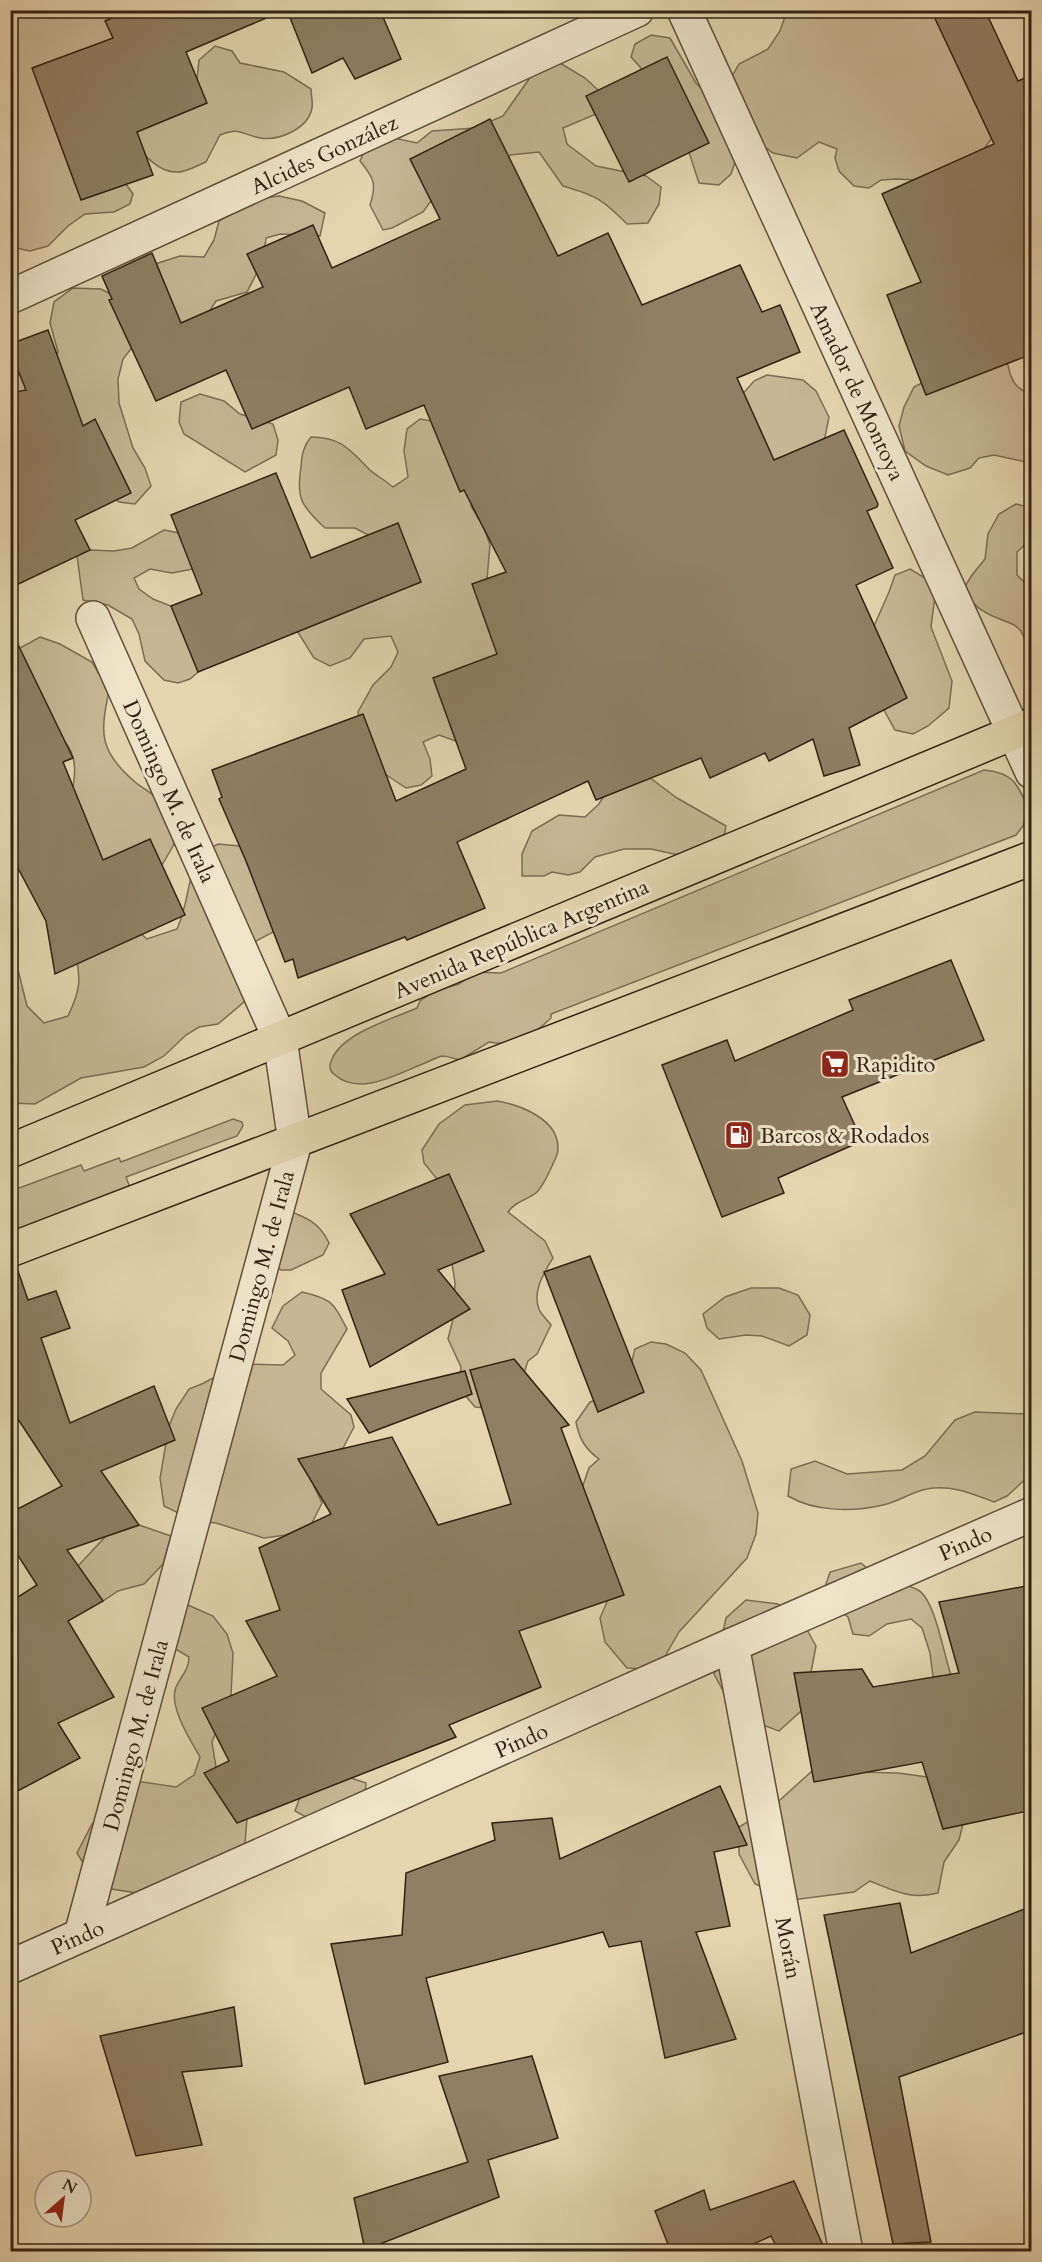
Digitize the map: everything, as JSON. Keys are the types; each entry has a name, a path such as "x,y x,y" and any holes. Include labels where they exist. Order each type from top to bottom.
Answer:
{"main road":[{"name":"Avenida República Argentina","path":"10,1151 1023,728"},
{"path":"10,1250 1032,858"}],"street":[{"name":"Amador de Montoya","path":"684,10 1023,728 1032,772"},
{"name":"Alcides González","path":"10,297 630,12"},
{"name":"Domingo M. de Irala","path":"81,1935 295,1142 280,1039 93,618"},
{"name":"Pindo","path":"10,1967 732,1645 1032,1514"},
{"name":"Morán","path":"732,1645 846,2252"}],"shaded area":[{"path":"953,10 1001,126 984,149 936,181 896,179 881,180 869,188 854,186 839,171 835,158 837,149 819,142 797,158 773,153 749,135 727,85 739,64 768,49 780,31 787,11"},
{"path":"10,11 129,11 197,79 199,60 215,46 232,51 240,63 284,72 311,89 312,108 299,128 276,138 260,138 237,131 220,135 206,162 181,172 162,169 155,164 125,132 126,184 133,194 130,204 114,212 85,214 68,226 48,246 30,251 11,247 10,183 14,177 10,156"},
{"path":"651,35 670,38 696,83 710,98 736,159 731,174 719,185 699,183 686,143 649,77 631,57 635,44"},
{"path":"560,63 585,78 598,90 596,114 563,128 567,144 596,166 646,176 661,187 659,204 648,223 627,224 598,199 563,186 539,152 510,155 494,172 455,179 431,201 423,212 392,228 383,230 370,205 373,182 360,161 368,143 389,137 417,143 432,131 475,128 503,116 534,72"},
{"path":"279,196 302,201 325,213 320,236 280,234 266,238 263,261 247,292 216,301 204,320 141,336 123,359 118,379 119,403 133,448 145,468 151,486 135,504 119,502 11,419 10,373 27,376 39,374 49,367 58,352 50,323 54,302 73,288 101,289 126,302 149,266 180,256 204,257 214,240 219,221 258,199"},
{"path":"986,350 1008,365 1015,384 1031,394 1031,463 994,455 979,458 970,468 948,475 926,466 905,451 899,426 904,407 914,387"},
{"path":"767,375 803,380 816,391 829,417 825,437 815,463 658,490 754,381"},
{"path":"200,394 224,401 240,414 273,424 278,440 276,455 245,472 184,434 179,422 181,402"},
{"path":"420,419 431,421 456,439 472,460 471,506 484,528 490,545 487,579 512,645 483,669 460,668 448,686 478,749 439,735 423,742 430,759 432,776 421,785 406,788 382,772 361,734 358,712 373,685 391,667 398,652 391,636 364,639 350,658 330,666 314,658 294,626 387,545 355,528 325,528 310,514 302,501 299,487 302,454 311,437 338,442 393,487 408,477 404,451 407,429"},
{"path":"1016,504 1032,508 1031,539 1017,552 1017,575 1031,589 1031,652 1018,628 978,608 964,588 985,559 988,534 999,514"},
{"path":"164,530 184,534 193,569 172,573 150,569 134,578 139,589 153,599 171,606 200,658 198,672 190,679 178,683 164,680 145,661 139,634 132,619 108,605 83,600 77,556 90,550 114,551 132,548"},
{"path":"910,569 925,578 935,596 931,627 952,681 949,708 928,726 913,734 895,730 884,710 874,626 895,575"},
{"path":"40,637 60,644 92,662 109,691 104,719 108,750 114,760 136,783 156,798 177,839 154,879 118,891 70,803 75,772 73,756 63,740 44,731 18,649"},
{"path":"984,770 1008,776 1024,798 1028,807 1023,826 1016,835 551,1014 551,1018 537,1030 516,1042 489,1042 460,1060 442,1056 392,1077 368,1084 345,1081 331,1070 331,1061 338,1050 357,1034 417,1008 420,1001 435,991 459,984 475,972 501,973"},
{"path":"649,777 677,798 726,826 722,846 706,861 651,849 624,849 595,857 580,872 568,875 552,872 544,876 522,876 522,854 532,831 559,815 585,817 599,804 613,780"},
{"path":"218,844 240,846 292,922 254,942 244,1002 218,1024 199,1027 186,1035 164,1056 144,1067 81,1078 35,1104 11,1103 10,919 18,929 18,970 27,1006 44,1023 68,1016 79,984 75,950 134,928 147,939 177,929 184,911 197,855"},
{"path":"497,1101 527,1110 545,1122 557,1138 558,1149 556,1158 540,1188 508,1212 545,1241 553,1258 540,1282 537,1296 540,1311 551,1325 537,1354 528,1361 521,1382 497,1409 475,1407 459,1388 461,1367 448,1339 453,1319 455,1283 452,1264 463,1259 437,1179 424,1163 422,1150 439,1124 465,1105"},
{"path":"233,1119 242,1122 243,1126 237,1136 126,1177 136,1204 11,1249 11,1191 81,1165 84,1171 119,1158 121,1162"},
{"path":"286,1210 312,1222 321,1230 329,1243 323,1255 291,1270 281,1270 267,1260"},
{"path":"751,1288 779,1288 798,1295 810,1315 807,1335 789,1346 762,1336 746,1335 719,1339 707,1328 703,1314 725,1297"},
{"path":"302,1292 320,1297 335,1307 347,1329 321,1373 321,1389 351,1415 354,1427 343,1448 330,1453 310,1469 314,1486 322,1503 312,1523 286,1535 264,1538 216,1523 195,1521 164,1506 160,1478 169,1426 176,1409 189,1389 238,1364 283,1365 295,1355 288,1341 272,1328 283,1306"},
{"path":"651,1342 666,1344 685,1353 701,1370 742,1461 758,1513 756,1534 747,1558 679,1632 664,1658 647,1669 627,1668 605,1642 600,1618 614,1586 580,1494 589,1468 599,1459 583,1443 576,1422 590,1402 624,1392 635,1349"},
{"path":"975,1412 1026,1414 1030,1425 1031,1442 1027,1459 1031,1467 1031,1474 1007,1496 994,1502 944,1488 921,1490 889,1504 859,1509 822,1508 788,1496 791,1469 815,1461 847,1474 902,1470 925,1456 955,1420"},
{"path":"139,1525 171,1536 163,1564 144,1584 118,1591 103,1601 78,1566 106,1536"},
{"path":"861,1563 880,1579 914,1588 924,1595 934,1616 951,1675 933,1677 930,1653 922,1628 911,1619 887,1624 869,1636 853,1634 848,1617 821,1599 830,1572"},
{"path":"746,1600 778,1604 805,1626 816,1646 801,1711 779,1731 746,1719 729,1702 714,1674 726,1618"},
{"path":"188,1605 213,1616 227,1634 233,1653 231,1695 212,1742 216,1767 247,1819 245,1843 211,1878 150,1895 111,1889 95,1883 77,1853 92,1824 117,1805 136,1781 176,1787 194,1775 200,1757 186,1733 174,1695 189,1662 189,1657 162,1641 171,1607"},
{"path":"812,1771 898,1773 927,1777 963,1824 959,1840 944,1862 938,1893 911,1895 870,1881 854,1892 792,1900 755,1884 739,1854 739,1827 771,1808"},
{"path":"351,1778 366,1783 365,1797 324,1827 295,1811 300,1797"}],"building":[{"path":"130,10 283,11 186,52 207,103 137,132 153,175 81,200 32,68 113,38 105,21"},
{"path":"287,10 380,10 401,59 355,79 343,58 312,73"},
{"path":"931,10 985,10 1018,81 1032,75 1032,354 926,395 887,295 921,282 882,194 994,144"},
{"path":"667,57 709,143 629,182 586,96"},
{"path":"490,119 558,256 608,233 642,305 740,265 762,312 780,305 800,352 737,378 774,460 844,430 878,504 877,507 867,511 893,568 856,585 907,698 849,728 860,765 824,776 813,739 769,761 765,753 710,778 701,758 596,800 588,781 457,842 485,908 407,940 405,937 298,978 293,959 285,962 219,799 222,797 212,770 363,714 396,801 466,769 433,678 497,654 472,584 506,572 464,490 460,492 424,405 366,429 349,387 252,429 226,370 156,401 109,300 112,299 102,276 152,253 181,323 263,287 247,254 313,225 332,268 440,219 410,159"},
{"path":"48,330 83,426 95,419 131,493 75,520 90,550 10,588 10,393 26,390 10,350 10,344"},
{"path":"276,473 311,558 398,523 421,582 198,672 171,606 202,594 171,515"},
{"path":"10,628 73,758 63,762 103,860 150,839 185,915 55,974 46,921 10,853"},
{"path":"951,960 984,1040 842,1097 862,1141 778,1178 784,1193 722,1217 662,1065 727,1040 735,1061 853,1010 849,1000"},
{"path":"449,1174 484,1251 438,1270 470,1309 370,1367 342,1290 385,1274 350,1214"},
{"path":"590,1256 644,1392 598,1412 544,1272"},
{"path":"10,1268 17,1268 28,1300 56,1291 70,1328 41,1338 70,1423 154,1386 175,1440 101,1471 139,1525 67,1550 103,1601 68,1621 114,1697 58,1723 80,1758 10,1795 10,1602 37,1585 10,1543 10,1513 62,1486 10,1407"},
{"path":"514,1359 569,1425 561,1428 624,1595 519,1631 541,1687 449,1725 456,1737 237,1823 204,1773 229,1761 202,1708 277,1676 246,1621 280,1610 259,1548 331,1514 298,1459 392,1437 438,1525 511,1504 470,1370"},
{"path":"465,1371 472,1394 369,1433 347,1399"},
{"path":"1032,1585 1032,1810 943,1829 922,1762 814,1782 794,1673 862,1669 873,1687 959,1673 939,1602"},
{"path":"720,1786 747,1845 714,1852 730,1926 696,1932 736,2039 665,2058 641,1941 609,1947 603,1932 426,1978 448,2062 365,2084 331,1944 402,1935 406,1873 495,1840 492,1823 552,1818 560,1859"},
{"path":"900,1903 911,1953 1032,1906 1032,2030 899,2077 931,2242 893,2244 824,1915"},
{"path":"234,2007 242,2066 182,2072 202,2145 136,2156 100,2036"},
{"path":"532,2056 558,2138 488,2160 499,2197 365,2250 354,2198 468,2162 439,2076"},
{"path":"794,2181 826,2252 779,2252 771,2236 736,2252 671,2252 655,2211 704,2190 710,2210"}],"place":[{"name":"Rapidito","path":"835,1064"},
{"name":"Barcos & Rodados","path":"739,1135"}]}
